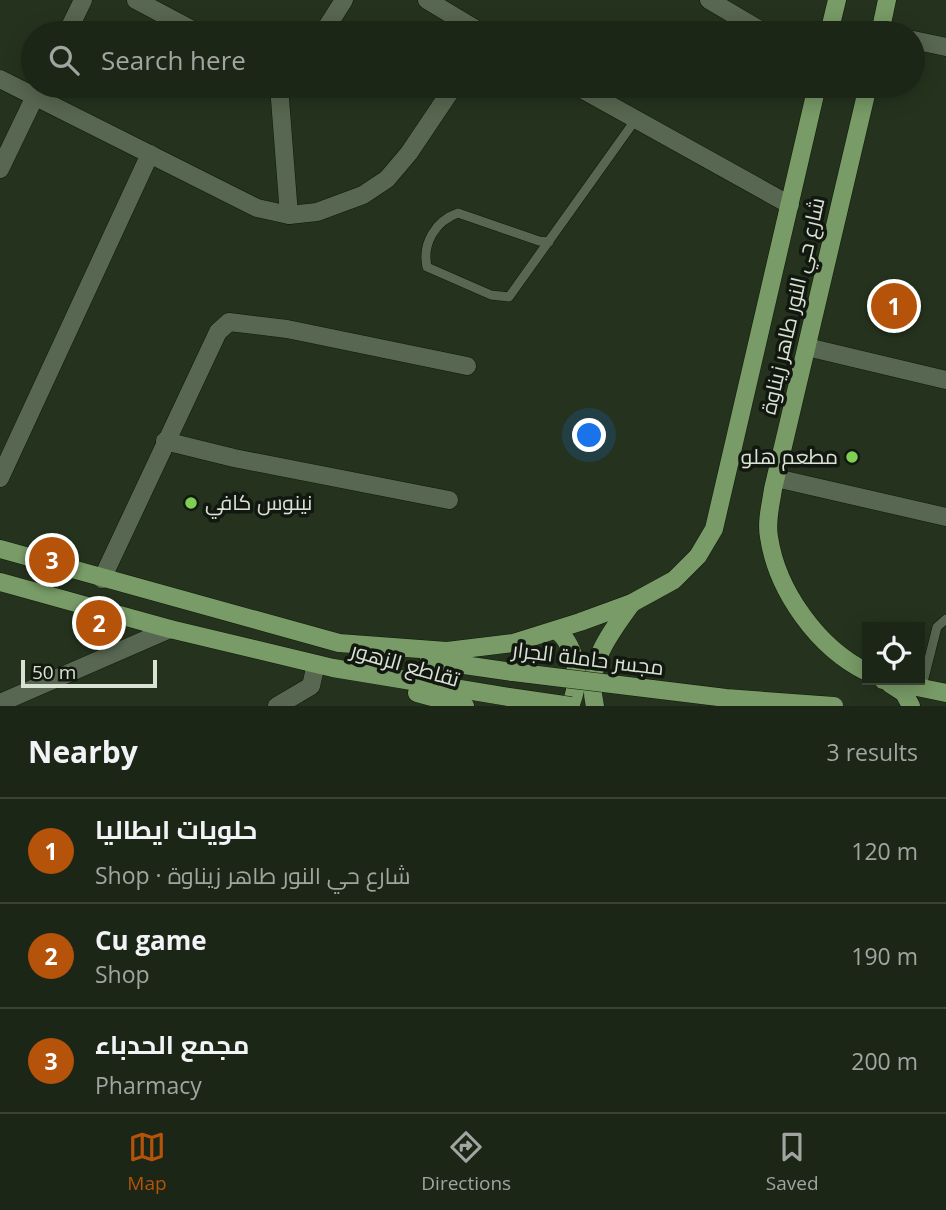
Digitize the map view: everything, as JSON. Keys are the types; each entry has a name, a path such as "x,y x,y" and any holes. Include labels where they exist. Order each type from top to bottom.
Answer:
{"main road":[{"path":"832,21 837,0"},
{"path":"883,21 887,0"},
{"name":"شارع حي النور طاهر زيناوة","path":"339,643 447,651 513,643 632,603 674,580 698,556 714,529 814,98"},
{"name":"شارع حي النور طاهر زيناوة","path":"862,669 839,654 815,631 793,602 777,566 769,536 769,517 865,98"},
{"path":"0,549 339,643"},
{"path":"0,582 170,629 325,666 570,706 576,687 575,665 571,647 557,630"},
{"path":"595,706 592,682 598,656 632,603"},
{"name":"مجسر حاملة الجرار","path":"339,643 513,672 726,698 834,706"},
{"name":"تقاطع الزهور","path":"325,666 465,706"},
{"path":"891,685 904,694 911,706"},
{"path":"901,685 941,697"}],"street":[{"path":"73,21 83,0"},
{"path":"136,0 175,21"},
{"path":"331,21 344,0"},
{"path":"427,0 462,21"},
{"path":"709,0 745,21"},
{"path":"925,43 946,47"},
{"path":"0,79 21,86"},
{"path":"0,169 34,98"},
{"path":"50,98 150,154 257,208 289,215 317,212 345,203 387,179 409,153 446,98"},
{"path":"280,98 289,215"},
{"path":"598,98 790,205"},
{"path":"0,478 150,154"},
{"path":"102,579 218,332 229,322 287,329 467,366"},
{"path":"807,347 946,380"},
{"path":"165,441 234,458 449,500"},
{"path":"776,478 946,517"},
{"path":"0,704 170,629"},
{"path":"277,706 311,685 325,666"}],"lane":[{"path":"549,242 539,242 458,213 447,218 428,240 424,255 427,267 491,295 509,297 549,242 636,119"},
{"path":"921,690 937,627 946,619"}],"place":[{"name":"حلويات ايطاليا","path":"894,306"},
{"name":"مطعم هلو","path":"852,457"},
{"name":"نينوس كافي","path":"191,503"},
{"name":"مجمع الحدباء","path":"52,560"},
{"name":"Cu game","path":"99,623"}]}
